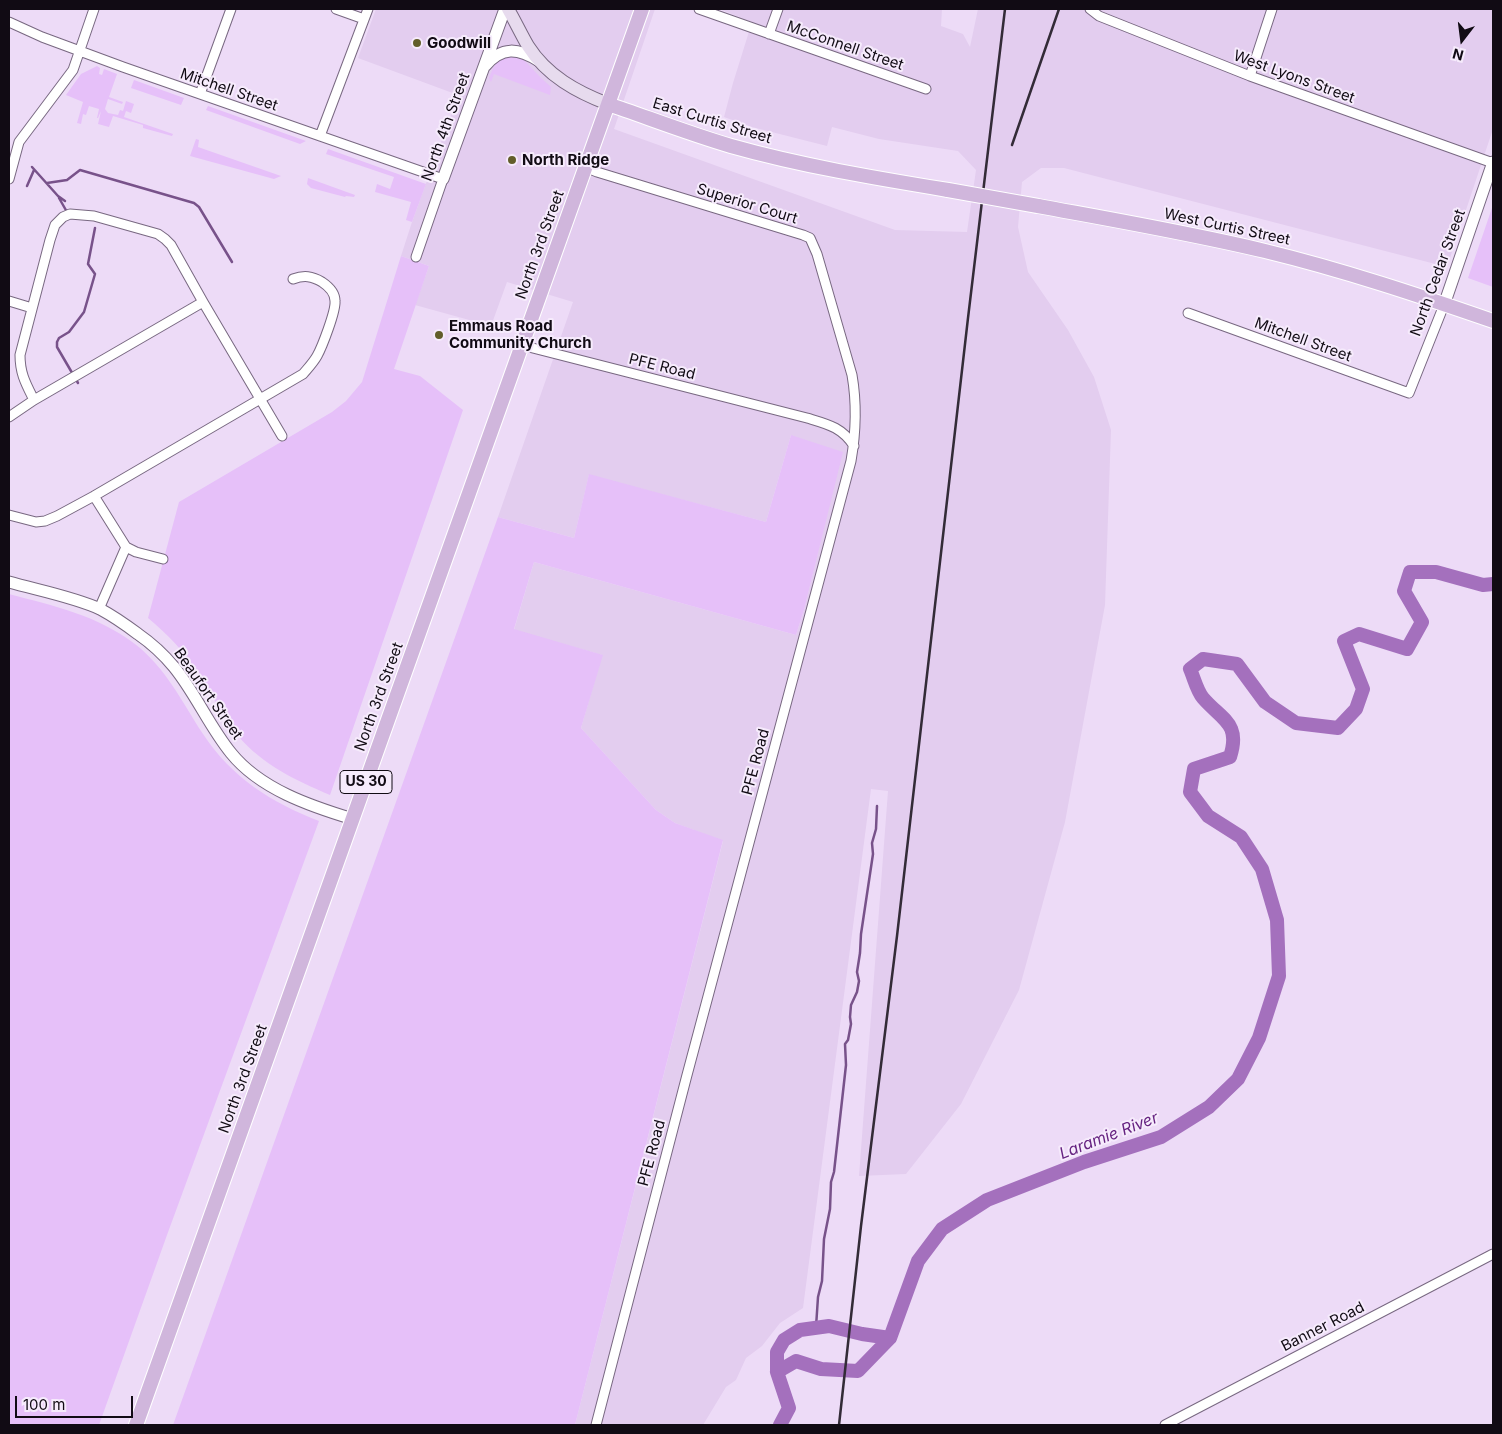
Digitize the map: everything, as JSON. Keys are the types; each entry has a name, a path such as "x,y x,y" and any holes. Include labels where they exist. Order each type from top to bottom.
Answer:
{"main road":[{"name":"East Curtis Street","path":"506,9 529,48 556,77 572,88 608,104 691,133 773,157 831,170 948,190"},
{"name":"North 3rd Street","path":"136,1425 642,9"},
{"name":"West Curtis Street","path":"948,190 1203,237 1265,251 1385,284 1493,321"}],"street":[{"path":"9,179 11,162 19,142 73,70 94,9"},
{"path":"200,94 231,9"},
{"path":"336,9 364,19"},
{"path":"320,136 368,9"},
{"name":"North 4th Street","path":"416,257 506,9"},
{"name":"McConnell Street","path":"699,9 926,89"},
{"path":"769,34 778,9"},
{"name":"West Lyons Street","path":"1090,9 1099,16 1250,76 1493,163"},
{"path":"1250,76 1272,9"},
{"name":"Mitchell Street","path":"9,22 79,51 443,180"},
{"path":"484,67 492,58 499,54 514,51 529,55 541,63"},
{"name":"North Cedar Street","path":"1408,393 1444,305 1493,163"},
{"name":"Superior Court","path":"585,167 617,179 810,238 817,254 852,374 855,390 856,421 854,446"},
{"path":"34,400 22,376 20,355 55,225 63,217 70,214 94,216 158,234 171,245 282,436"},
{"path":"9,515 36,522 45,521 94,496 303,374 318,354 334,310 335,299 328,286 312,277 302,275 293,279"},
{"path":"9,301 32,308"},
{"path":"9,417 34,400 203,302"},
{"name":"Mitchell Street","path":"1188,313 1408,393"},
{"name":"PFE Road","path":"521,345 807,418 835,427 854,446 596,1425"},
{"path":"94,496 126,548 163,559"},
{"path":"99,609 126,548"},
{"name":"Beaufort Street","path":"9,582 99,609 138,634 158,650 174,668 232,754 251,772 275,788 300,800 353,819"},
{"name":"Banner Road","path":"1165,1425 1493,1254"}],"shaded area":[{"path":"376,9 655,9 614,129 895,230 967,232 976,170 958,151 879,139 832,127 827,146 752,127 724,117 752,22 719,9 942,9 941,26 963,34 970,47 978,9 1493,9 1493,129 1447,267 1064,168 1041,168 1022,182 1018,227 1028,272 1068,330 1094,377 1111,430 1105,605 1065,822 1019,990 961,1104 906,1174 859,1176 888,791 871,789 803,1308 780,1323 762,1346 746,1358 736,1380 726,1387 703,1425 575,1425 723,841 675,823 656,810 581,728 602,655 514,630 534,562 796,635 804,610 833,489 791,435 766,522 589,475 574,538 498,517 573,302 507,282 491,326 415,305 429,266 401,256 458,95 358,58"},
{"path":"510,56 524,60 551,87 550,95 494,74 491,82 489,78 496,64"},
{"path":"97,66 100,68 99,74 102,75 104,69 117,74 109,97 123,102 122,104 108,99 105,109 108,113 118,115 120,110 123,111 126,101 134,104 131,113 126,111 124,117 173,134 172,136 143,128 143,125 113,116 109,127 98,124 101,111 97,118 99,109 89,106 86,115 83,114 81,124 77,123 83,102 66,95 81,74"},
{"path":"134,80 184,98 181,105 131,88"},
{"path":"208,106 306,141 300,144 206,110"},
{"path":"196,139 199,140 198,147 281,176 274,179 190,156"},
{"path":"328,149 426,184 412,222 406,220 411,202 375,192 377,184 390,189 394,177 326,154"},
{"path":"308,178 355,195 354,197 345,197 311,188 307,184"},
{"path":"1493,205 1493,287 1468,278"},
{"path":"401,256 429,266 394,369 420,376 463,410 330,795 280,771 248,746 232,728 187,657 148,618 179,502 332,412 346,401 362,382"},
{"path":"791,435 843,452 804,610 796,635 534,562 514,629 603,655 581,728 656,810 675,823 723,840 575,1425 173,1425 498,517 574,538 589,474 766,522"},
{"path":"9,594 75,613 106,626 135,644 146,653 165,675 203,734 226,763 240,776 269,797 319,821 99,1425 9,1425"}],"waterway":[{"path":"32,167 58,196 65,201"},
{"path":"27,186 34,170"},
{"path":"47,183 67,180 80,170 194,203 199,207 232,262"},
{"path":"59,198 67,212"},
{"path":"78,383 57,347 57,342 59,338 69,332 84,312 95,274 88,264 95,228"},
{"name":"Laramie River","path":"780,1425 789,1408 777,1372 796,1361 821,1369 858,1371 890,1338 918,1261 942,1229 987,1200 1084,1162 1161,1137 1209,1107 1238,1079 1259,1038 1279,976 1277,920 1262,869 1241,837 1208,816 1190,792 1194,769 1230,757 1233,746 1233,737 1228,723 1201,695 1190,669 1203,659 1237,664 1265,702 1296,723 1338,728 1356,709 1363,689 1344,641 1359,634 1407,649 1422,622 1404,591 1410,572 1436,572 1483,585 1493,584"},
{"path":"816,1327 818,1297 822,1281 824,1239 830,1209 831,1182 834,1172 846,1065 845,1044 848,1040 851,1024 851,1005 857,992 859,981 857,972 873,854 872,843 876,829 877,806"},
{"name":"Laramie River","path":"777,1372 777,1352 784,1340 800,1330 829,1326 890,1338"}],"railway":[{"path":"839,1425 1005,9"},
{"path":"1012,145 1059,9"}],"place":[{"name":"Goodwill","path":"417,43"},
{"name":"North Ridge","path":"512,160"},
{"name":"Emmaus Road Community Church","path":"439,335"}]}
